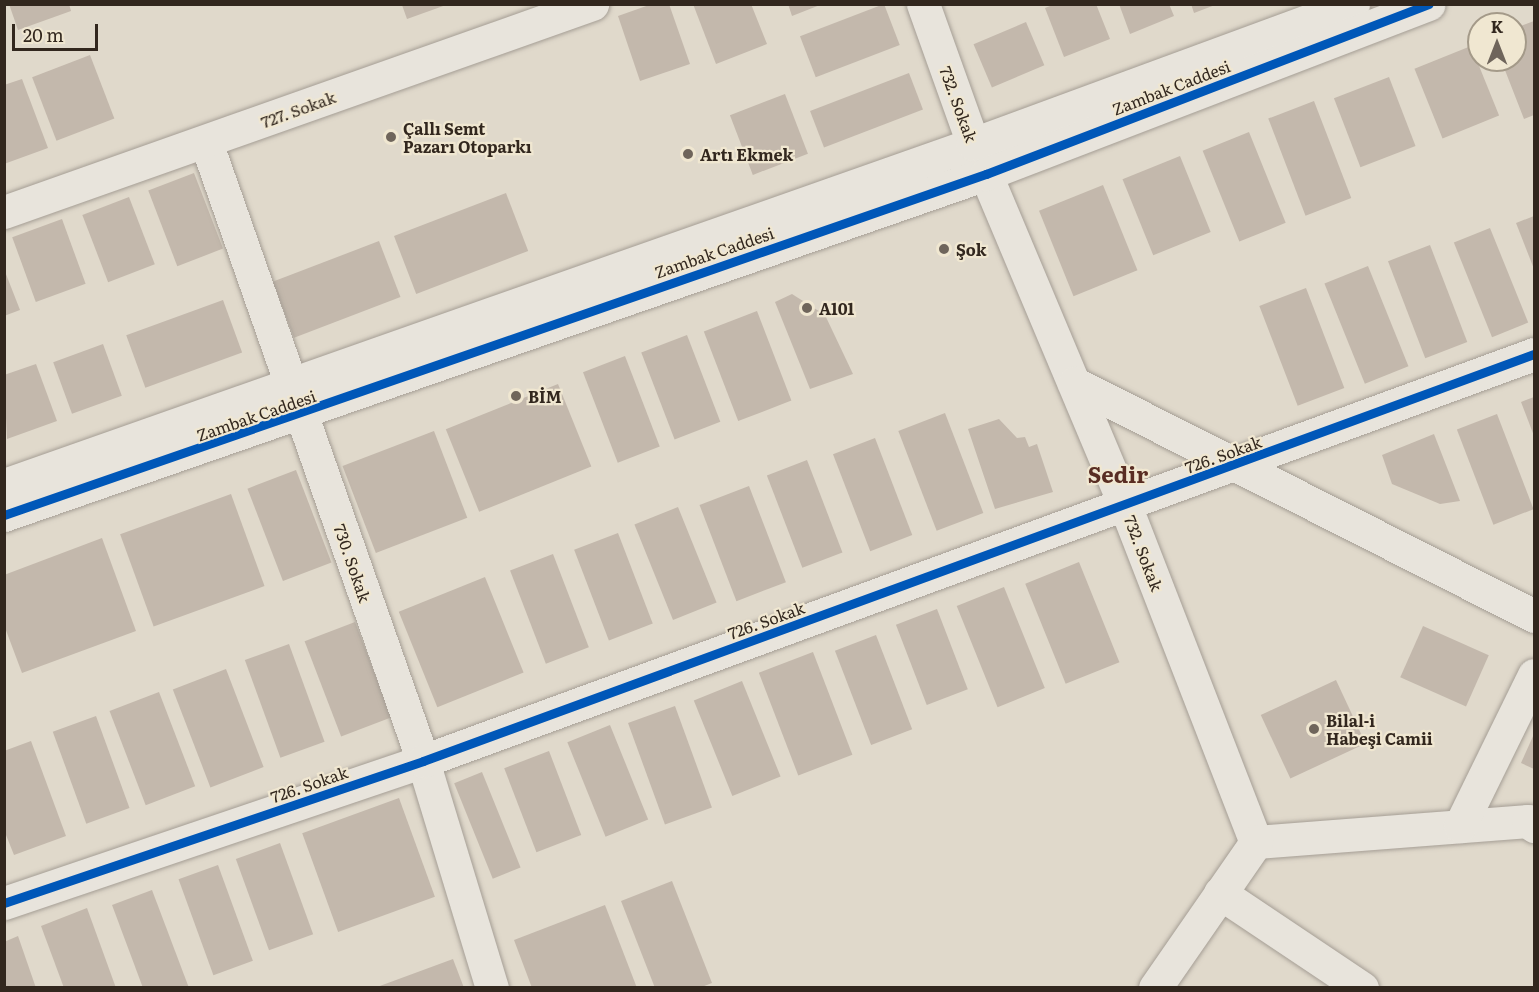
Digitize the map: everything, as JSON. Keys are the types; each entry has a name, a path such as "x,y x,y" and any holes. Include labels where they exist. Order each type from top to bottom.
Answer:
{"street":[{"name":"727. Sokak","path":"4,213 592,4"},
{"name":"732. Sokak","path":"923,4 973,144 1125,505 1256,842"},
{"name":"Zambak Caddesi","path":"4,515 295,401 973,144 1353,4"},
{"name":"Zambak Caddesi","path":"4,485 295,401 986,174 1428,4"},
{"name":"730. Sokak","path":"206,142 423,761 492,987"},
{"name":"726. Sokak","path":"4,903 423,761 1534,354"},
{"path":"1074,383 1232,466 1534,616"},
{"path":"1460,826 1534,675"},
{"path":"1155,987 1256,842 1528,821 1534,826"},
{"path":"1220,893 1362,987"}],"building":[{"path":"9,4 69,4 71,11 18,30"},
{"path":"652,4 669,4 690,64 640,81 618,16"},
{"path":"693,4 751,4 767,44 716,64"},
{"path":"788,4 820,4 820,5 792,16"},
{"path":"884,4 900,45 816,77 800,36"},
{"path":"1055,4 1096,4 1110,39 1064,57 1045,8"},
{"path":"1119,4 1169,4 1174,16 1130,34"},
{"path":"1191,4 1215,4 1215,5 1194,13"},
{"path":"402,5 446,5 407,19"},
{"path":"1534,21 1534,115 1524,119 1506,72 1527,72 1527,24"},
{"path":"1026,22 1044,65 992,88 974,44"},
{"path":"1467,48 1467,72 1482,72 1499,116 1443,138 1414,69"},
{"path":"90,55 114,118 56,141 32,77"},
{"path":"909,73 923,109 824,147 810,111"},
{"path":"1389,77 1416,146 1360,167 1334,98"},
{"path":"22,79 48,148 4,164 4,85"},
{"path":"785,94 808,154 753,175 730,115"},
{"path":"1314,101 1351,198 1306,216 1268,119"},
{"path":"1249,132 1286,223 1239,242 1203,151"},
{"path":"1180,156 1211,232 1153,255 1123,179"},
{"path":"194,173 223,249 177,266 148,191"},
{"path":"1103,185 1137,270 1073,296 1039,211"},
{"path":"506,193 528,251 416,294 394,236"},
{"path":"129,197 155,264 108,282 82,215"},
{"path":"1534,216 1534,269 1516,223"},
{"path":"62,219 86,284 36,302 12,237"},
{"path":"1490,228 1528,323 1492,337 1454,243"},
{"path":"379,241 401,297 294,338 273,282"},
{"path":"1430,245 1467,342 1425,358 1388,261"},
{"path":"1368,266 1408,366 1365,384 1324,284"},
{"path":"4,269 20,310 4,316"},
{"path":"1306,288 1344,388 1298,406 1259,306"},
{"path":"792,294 825,315 853,374 810,389 775,302"},
{"path":"223,300 242,353 145,388 126,335"},
{"path":"757,311 791,401 738,421 704,331"},
{"path":"687,335 720,422 675,439 641,353"},
{"path":"103,344 122,396 72,414 53,362"},
{"path":"625,356 660,447 618,463 583,372"},
{"path":"36,364 57,421 7,439 4,375"},
{"path":"558,384 591,467 479,512 446,429"},
{"path":"1534,397 1534,436 1521,402"},
{"path":"945,413 983,513 937,531 898,431"},
{"path":"1497,414 1534,509 1493,525 1457,429"},
{"path":"999,419 1017,438 1025,437 1029,447 1037,444 1053,492 995,509 968,429"},
{"path":"434,431 467,518 376,553 343,466"},
{"path":"1434,434 1460,501 1440,504 1392,484 1382,455"},
{"path":"875,438 912,535 870,551 833,454"},
{"path":"807,460 842,552 802,568 767,475"},
{"path":"296,470 331,562 283,581 247,489"},
{"path":"749,486 786,582 736,601 700,505"},
{"path":"231,494 265,586 154,626 120,534"},
{"path":"678,507 717,602 673,620 634,525"},
{"path":"618,533 653,624 609,640 574,550"},
{"path":"102,538 136,631 22,673 4,625 4,575"},
{"path":"553,554 589,647 546,664 510,570"},
{"path":"1079,562 1119,662 1066,684 1025,584"},
{"path":"485,577 524,672 437,707 399,612"},
{"path":"1004,587 1045,688 998,707 957,606"},
{"path":"937,609 968,689 927,705 896,625"},
{"path":"355,622 392,717 341,737 305,641"},
{"path":"1423,626 1489,655 1466,706 1400,677"},
{"path":"876,635 912,729 871,745 835,651"},
{"path":"289,644 325,742 280,758 245,660"},
{"path":"813,652 852,755 798,775 759,673"},
{"path":"226,669 264,767 210,787 173,689"},
{"name":"Bilal-i Habeşi Camii","path":"1336,680 1366,743 1290,779 1261,715"},
{"path":"742,681 781,776 732,796 694,700"},
{"path":"159,692 195,786 146,805 110,711"},
{"path":"675,706 712,807 665,825 628,723"},
{"path":"96,716 130,808 86,824 53,732"},
{"path":"610,725 648,820 606,837 567,742"},
{"path":"1534,734 1534,769 1521,763"},
{"path":"31,741 66,836 14,855 4,830 4,751"},
{"path":"549,751 581,835 536,852 504,768"},
{"path":"482,772 521,867 493,879 454,783"},
{"path":"399,798 435,897 338,932 302,833"},
{"path":"280,843 313,934 269,950 236,859"},
{"path":"218,865 253,961 213,975 179,879"},
{"path":"672,881 712,983 699,988 655,988 621,901"},
{"path":"152,890 189,988 143,988 112,905"},
{"path":"605,905 637,988 532,988 514,940"},
{"path":"87,908 116,988 64,988 41,926"},
{"path":"18,936 36,988 4,988 4,942"},
{"path":"453,959 464,988 377,988 377,987"}],"cycle path":[{"path":"4,515 986,174 1428,4"},
{"path":"4,903 423,761 1534,354"}],"place":[{"name":"Çallı Semt Pazarı Otoparkı","path":"391,137"},
{"name":"Artı Ekmek","path":"688,154"},
{"name":"Şok","path":"944,249"},
{"name":"A101","path":"807,308"},
{"name":"BİM","path":"516,396"},
{"name":"Bilal-i Habeşi Camii","path":"1314,729"}],"district":[{"name":"Sedir","path":"1118,474"}]}
